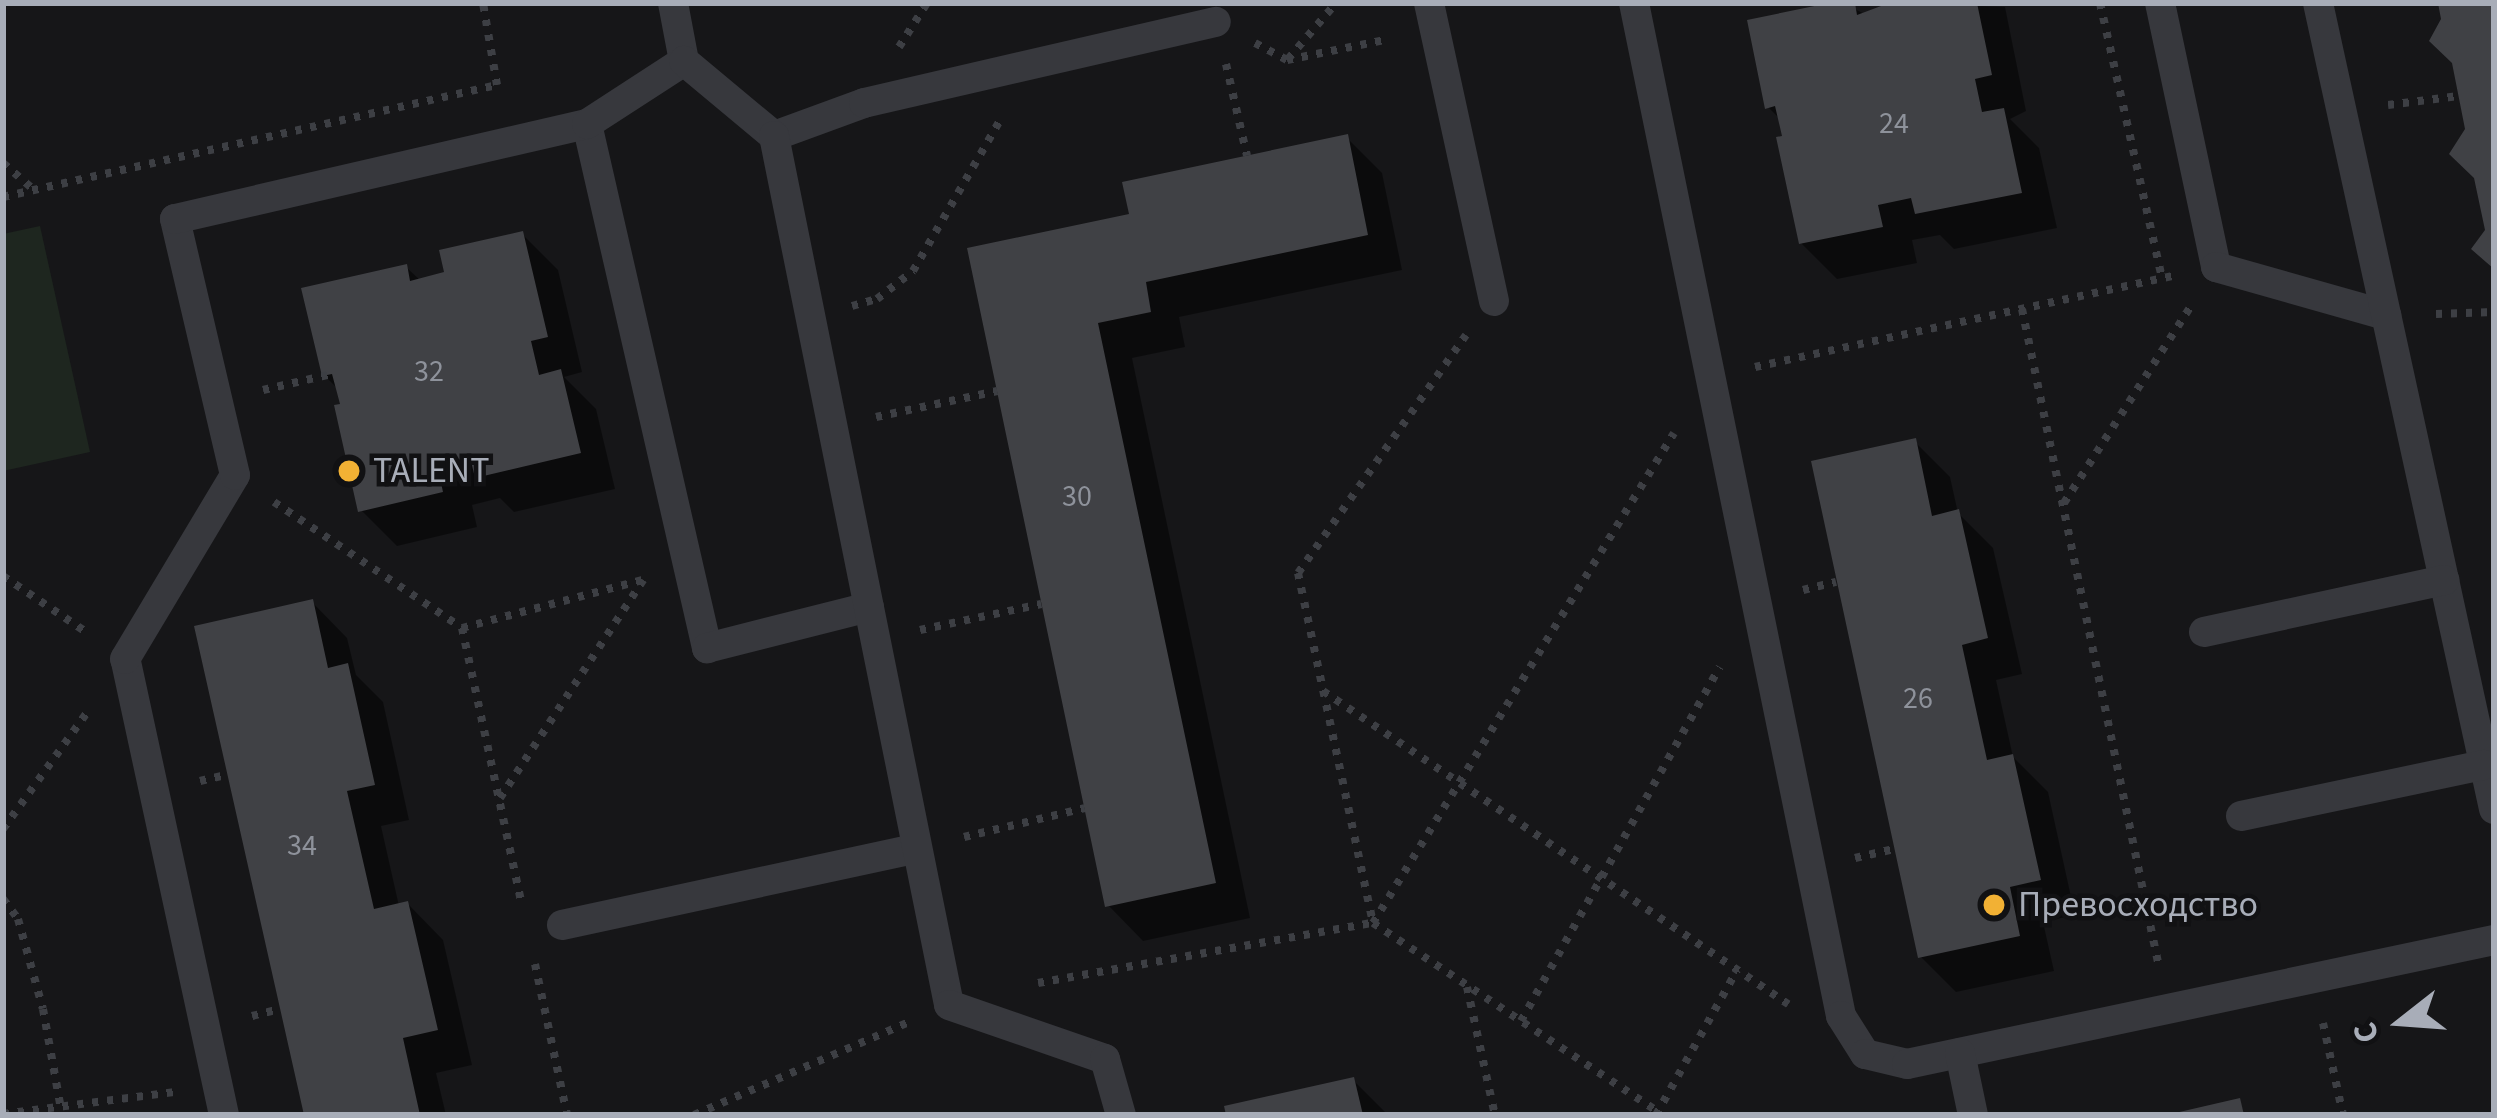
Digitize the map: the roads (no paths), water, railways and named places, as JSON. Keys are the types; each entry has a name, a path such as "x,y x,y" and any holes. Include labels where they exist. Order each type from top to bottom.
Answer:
{"lane":[{"path":"673,3 684,61 774,136 949,1005 1105,1059 1121,1115"},
{"path":"1634,3 1715,376 1841,1016 1865,1054 1907,1064 2494,940"},
{"path":"2160,3 2216,267 2386,315"},
{"path":"2318,3 2494,809"},
{"path":"1431,16 1494,301"},
{"path":"774,136 864,104 1216,22"},
{"path":"221,1101 125,658 235,475 175,219 511,136 587,124 684,61"},
{"path":"587,124 707,647 869,608"},
{"path":"2204,632 2444,580"},
{"path":"2241,816 2485,765"},
{"path":"562,925 917,848"},
{"path":"1960,1053 1973,1115"}],"place":[{"name":"TALENT","path":"349,471"},
{"name":"Превосходство","path":"1994,905"}]}
